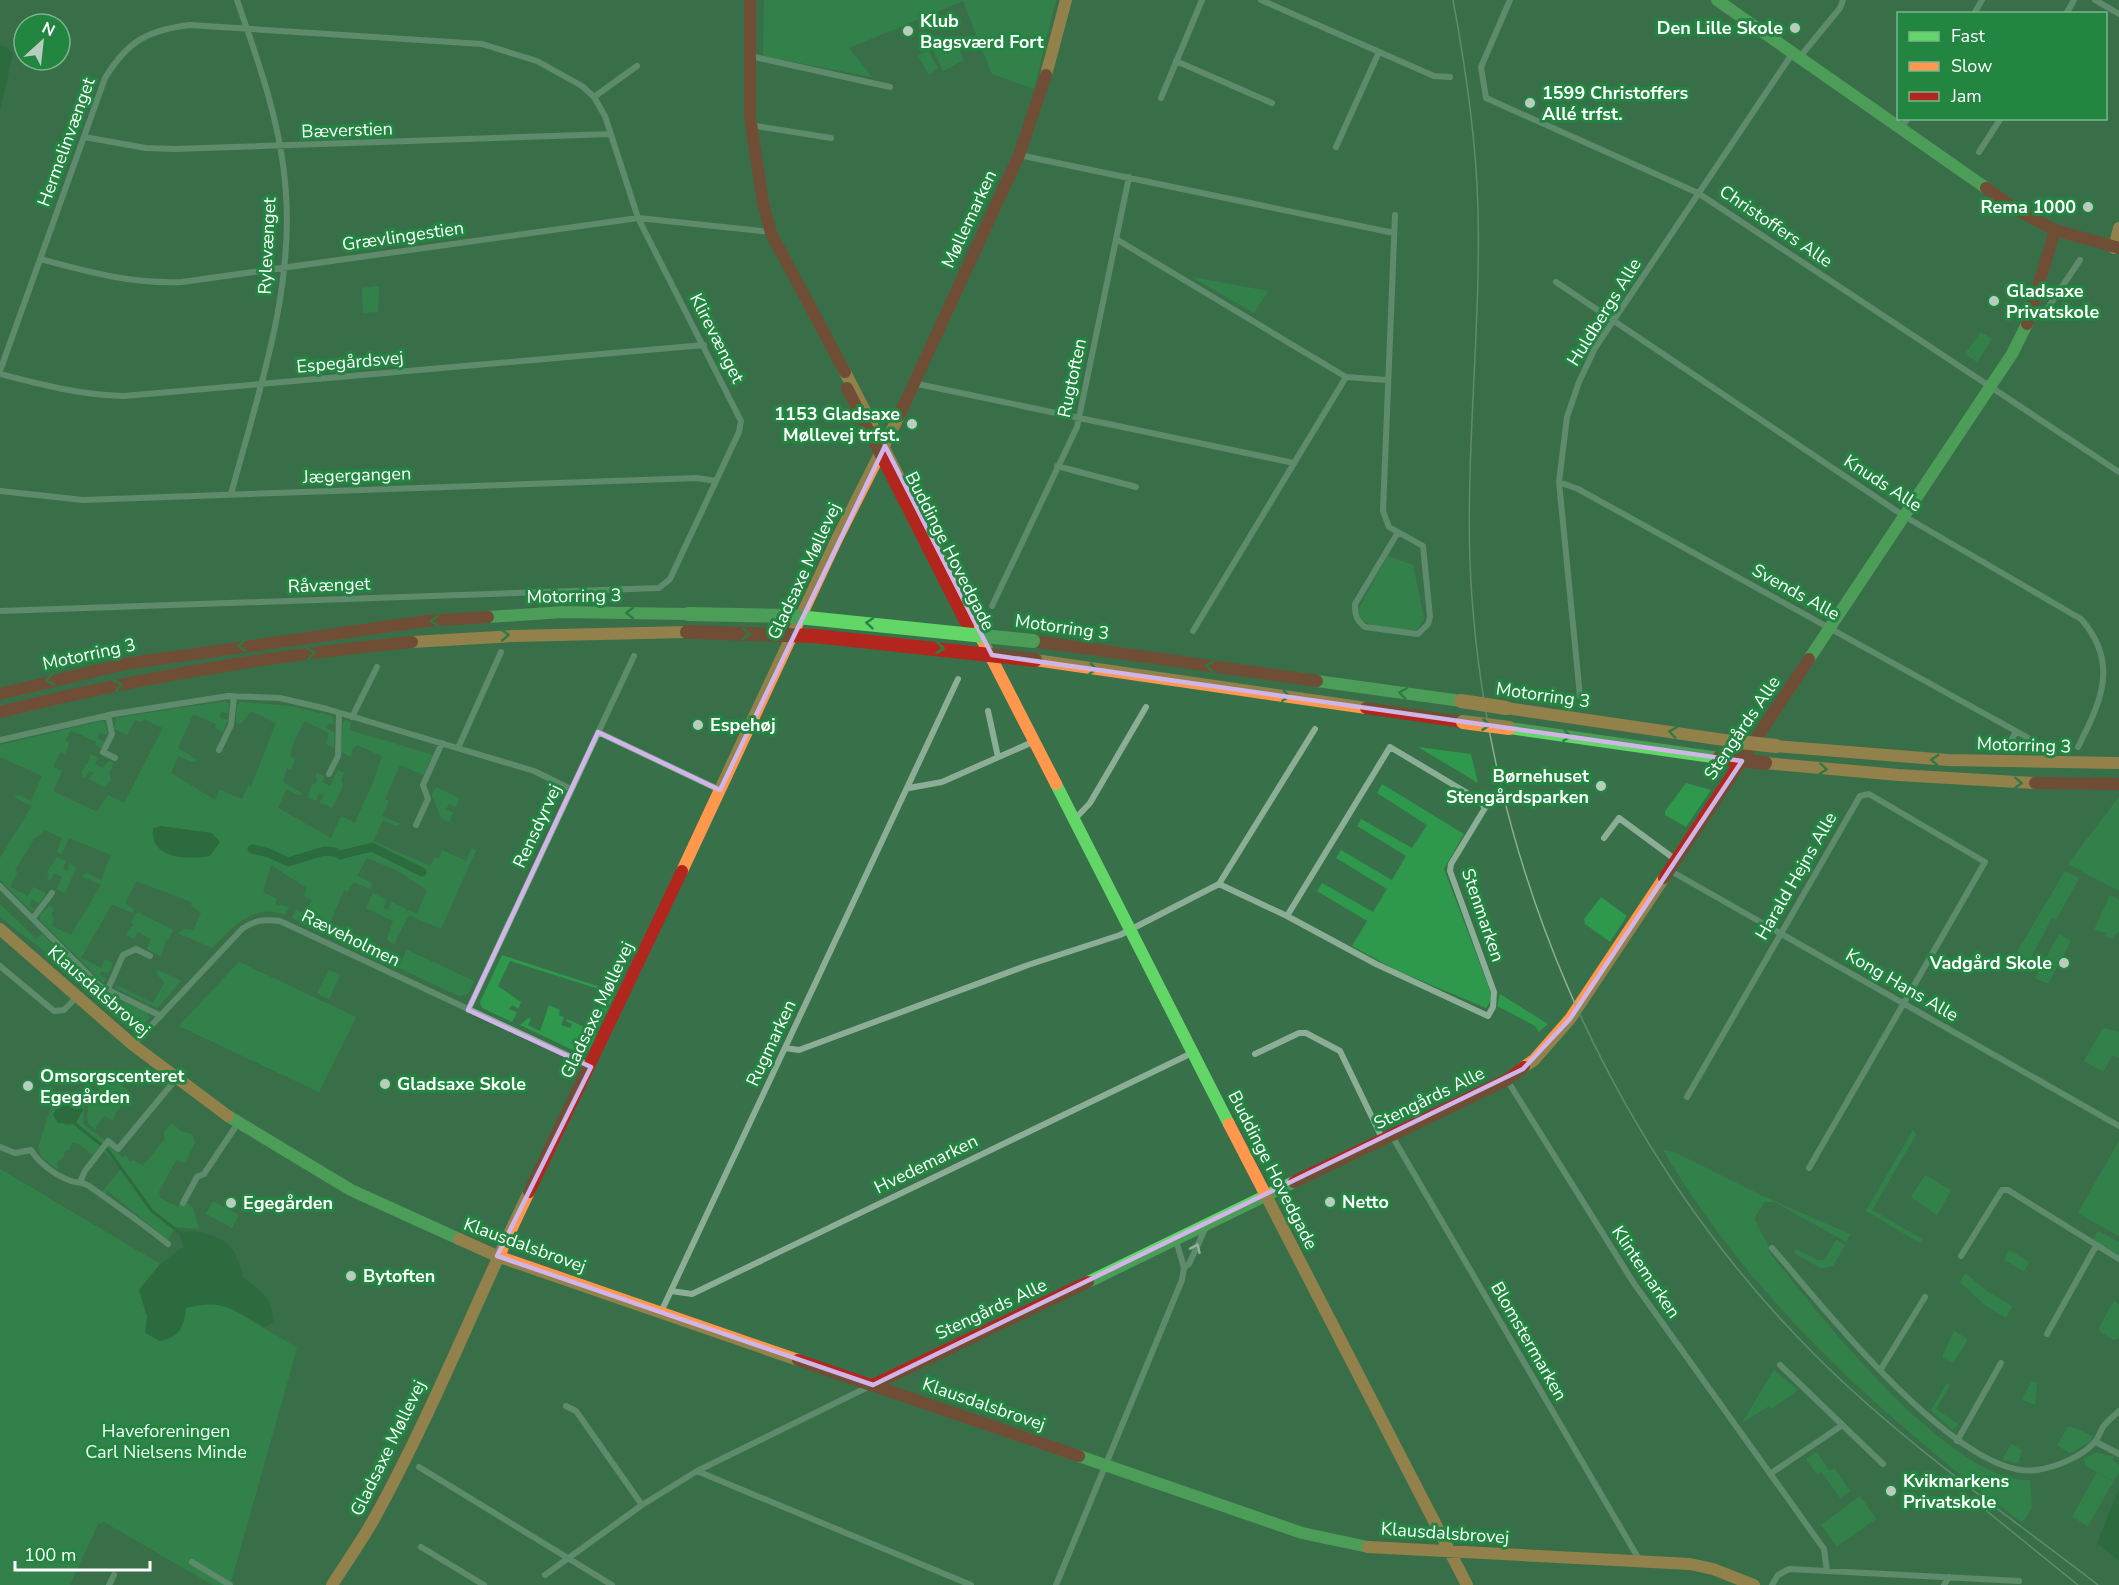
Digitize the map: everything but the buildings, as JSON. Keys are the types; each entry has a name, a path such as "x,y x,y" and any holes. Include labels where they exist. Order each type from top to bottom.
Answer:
{"main road":[{"name":"Buddinge Hovedgade","path":"750,0 750,124 760,196 771,232 828,342 860,419 883,450 1467,1585"},
{"name":"Møllemarken","path":"883,450 1019,155 1044,85 1065,0"},
{"path":"1717,0 1796,56 1897,119"},
{"path":"1905,124 2016,210 2055,230 2117,248 2119,228"},
{"name":"Stengårds Alle","path":"873,1385 1506,1080 1534,1060 1560,1034 2012,354 2030,317 2055,230"},
{"name":"Gladsaxe Møllevej","path":"332,1585 373,1521 412,1446 497,1256 591,1067 842,530 883,450"},
{"name":"Motorring 3","path":"0,694 124,664 426,621 563,612 788,616 1033,641 1776,747 1896,758 2074,764 2119,763"},
{"name":"Motorring 3","path":"0,712 43,700 210,666 345,649 520,635 687,632 815,636 1035,660 1719,758 1975,781 2119,784"},
{"name":"Klausdalsbrovej","path":"0,929 134,1045 176,1079 238,1123 359,1194 497,1256 1302,1533 1375,1548 1690,1564 1713,1569 1754,1585"}],"street":[{"name":"Rylevænget","path":"231,494 277,318 285,268 287,205 281,147 271,102 237,0"},
{"path":"1161,98 1202,0"},
{"path":"1260,0 1434,76 1450,77"},
{"name":"Christoffers Alle","path":"1510,0 1481,67 1486,98 1698,193 2118,470"},
{"name":"Huldbergs Alle","path":"1581,696 1559,482 1567,417 1579,382 1595,348 1698,193 1796,56 1840,8 1843,0"},
{"path":"2095,0 2119,14"},
{"name":"Hermelinvænget","path":"0,372 105,78 118,57 135,41 169,27 190,25 248,30"},
{"name":"Klirevænget","path":"248,30 482,44 537,61 568,76 594,97 605,116 638,218 741,421 739,432 670,579 659,588"},
{"path":"1336,147 1379,52"},
{"path":"750,56 890,87"},
{"path":"1176,61 1272,103"},
{"path":"594,97 637,66"},
{"path":"1979,153 2000,120"},
{"path":"750,124 831,138"},
{"name":"Bæverstien","path":"84,137 146,148 175,149 611,134"},
{"path":"1019,155 1394,233"},
{"name":"Rugtoften","path":"992,606 1057,466 1074,436 1080,418 1128,177"},
{"path":"1395,215 1383,511 1389,527 1397,534 1423,546 1430,617 1428,624 1418,634 1365,627 1358,622 1355,614 1355,604 1397,534"},
{"name":"Grævlingestien","path":"40,259 116,279 150,284 182,282 638,218 771,232"},
{"path":"1116,239 1346,377 1387,380"},
{"name":"Stengårds Alle","path":"2030,317 2039,317 2045,312 2080,260"},
{"name":"Knuds Alle","path":"1556,282 1904,516 2081,620 2093,630 2108,655 2109,682 2078,747"},
{"name":"Espegårdsvej","path":"0,372 92,395 124,396 704,345"},
{"path":"1193,631 1346,377"},
{"path":"912,383 1294,463"},
{"path":"1057,466 1136,486"},
{"name":"Jægergangen","path":"0,491 83,500 697,478 716,482"},
{"name":"Svends Alle","path":"1559,482 1578,489 2041,745"},
{"name":"Råvænget","path":"0,611 659,588"},
{"path":"458,748 501,652"},
{"name":"Rensdyrvej","path":"468,1010 634,656"},
{"path":"352,717 377,667"},
{"name":"Rugmarken","path":"661,1312 898,805 909,788 958,679"},
{"path":"0,740 108,715 234,696 280,698 339,713 534,771 571,789"},
{"path":"219,750 231,725 234,696"},
{"path":"1072,820 1090,802 1146,707"},
{"path":"988,711 998,757"},
{"path":"329,774 338,756 339,713"},
{"path":"108,715 112,734 104,752 115,758"},
{"path":"785,1048 799,1050 1129,931 1219,884 1315,729"},
{"path":"598,732 720,790"},
{"path":"2009,744 2016,732"},
{"path":"909,788 942,782 1032,742"},
{"path":"416,825 428,799 423,785 442,743"},
{"name":"Stenmarken","path":"1219,884 1287,916 1376,964 1488,1016 1493,1007 1494,992 1450,871 1451,864 1485,808 1479,800 1390,747 1287,916"},
{"name":"Harald Hejns Alle","path":"1687,1097 1860,796 1869,794 1985,862 1904,1004"},
{"name":"Kong Hans Alle","path":"1604,838 1619,818 1672,865 1781,933 2119,1126"},
{"path":"0,886 100,986 161,1016"},
{"path":"33,918 52,893"},
{"name":"Ræveholmen","path":"134,1045 242,929 254,921 266,919 280,921 591,1067"},
{"path":"108,989 123,956 136,949 150,956"},
{"path":"0,966 54,1011 64,1010 77,997"},
{"path":"1809,1168 1904,1004"},
{"name":"Blomstermarken","path":"1255,1054 1299,1033 1306,1033 1336,1047 1640,1562"},
{"name":"Hvedemarken","path":"672,1291 692,1294 1192,1053"},
{"path":"80,1182 85,1170 108,1142 118,1149 176,1079"},
{"name":"Klintemarken","path":"1506,1080 1633,1282 1824,1549 1827,1571"},
{"path":"183,1203 197,1177 204,1174 238,1123"},
{"path":"0,1148 15,1153 31,1150 35,1157 50,1170 72,1182 80,1182 124,1213 134,1216 168,1244"},
{"path":"1961,1256 2002,1190 2020,1198 2119,1259"},
{"path":"1184,1268 1189,1264 1206,1226"},
{"path":"1056,1585 1182,1280 1184,1268 1176,1240"},
{"path":"2047,1334 2096,1246"},
{"path":"1772,1248 1853,1342 1957,1441 1992,1463 2018,1470 2034,1470 2063,1462 2096,1442 2104,1426 2119,1411"},
{"path":"1881,1369 1925,1297"},
{"path":"1957,1441 2001,1363"},
{"path":"1780,1365 1882,1464"},
{"name":"Stengårds Alle","path":"544,1575 642,1505 697,1471 873,1385"},
{"path":"566,1406 576,1411 642,1505"},
{"path":"1770,1474 1841,1426"},
{"path":"2096,1442 2119,1454"},
{"path":"419,1467 612,1585"},
{"path":"697,1471 971,1585"},
{"path":"421,1547 484,1585"},
{"path":"192,1562 231,1585"},
{"path":"1772,1585 1783,1570 2019,1581"},
{"path":"109,1585 114,1575"},
{"path":"1944,1585 1949,1576"}],"highlighted area":[{"path":"885,446 992,655 1742,761 1570,1019 1523,1069 873,1385 497,1256 591,1067 468,1010 571,789 598,732 720,790"}],"green space":[{"path":"764,0 1056,0 1034,89 992,74 963,1 849,48 872,77 763,56"},
{"path":"953,36 964,60 943,71 931,46"},
{"path":"928,50 938,68 929,75 918,56"},
{"path":"1192,277 1268,291 1254,313"},
{"path":"379,286 378,312 363,313 362,288"},
{"path":"1981,332 1992,339 1977,362 1965,354"},
{"path":"1388,556 1413,565 1424,619 1416,630 1380,628 1361,620 1358,610"},
{"path":"226,701 229,705 228,714 222,711 219,717 228,720 223,732 215,728 216,724 193,714 178,748 197,760 192,762 178,756 171,773 215,800 220,790 242,799 248,786 251,787 276,723 251,711 241,724 236,722 237,705 240,702 290,706 332,716 334,725 329,723 326,728 334,732 334,748 326,744 329,733 304,721 293,743 290,756 295,759 291,770 287,768 283,782 303,794 298,795 286,789 278,808 331,838 341,816 355,823 382,756 357,745 353,748 351,757 341,752 343,722 346,720 351,723 349,730 433,755 423,775 400,765 385,799 389,801 382,816 400,824 396,826 383,820 373,841 430,866 435,857 439,859 442,850 466,861 472,848 476,850 441,929 409,915 394,944 387,940 393,921 366,908 373,893 387,900 383,908 388,910 391,904 389,901 406,909 406,914 408,910 417,914 427,890 398,871 367,858 357,876 372,883 370,889 354,882 347,892 344,890 325,934 292,918 296,910 305,913 312,900 304,896 307,888 271,865 263,892 277,899 275,904 289,907 285,915 273,912 253,914 235,925 212,948 178,933 184,929 193,930 201,913 191,905 192,902 136,881 125,903 135,910 132,913 112,904 81,958 101,968 105,960 113,963 108,974 102,971 99,975 106,978 104,983 40,920 40,915 49,906 54,908 51,914 54,919 52,926 71,935 101,885 82,876 86,873 101,880 111,855 69,838 61,855 57,851 62,838 45,830 34,839 15,870 17,873 10,887 28,896 33,887 46,893 39,904 32,899 29,906 36,910 31,910 0,880 0,858 32,806 14,797 19,795 31,801 42,776 0,757 0,745 102,721 105,723 108,735 99,733 97,738 105,742 101,748 95,745 96,742 71,730 65,741 69,743 65,754 60,752 53,767 62,771 53,791 97,812 108,795 124,803 163,728 144,719 142,722 135,720 127,735 114,729 116,718"},
{"path":"1418,747 1471,754 1478,783"},
{"path":"90,754 98,758 95,764 103,768 109,761 114,763 109,773 111,780 105,787 88,779 94,773 89,771 85,778 81,774 88,764"},
{"path":"338,770 344,773 341,780 343,786 332,808 319,802 324,795 319,793 316,801 308,797 312,784 315,785 318,779 315,777 317,773 324,776 322,782 330,786"},
{"path":"1686,783 1711,790 1686,827 1665,815 1665,811"},
{"path":"1382,784 1464,834 1444,869 1491,993 1490,1002 1486,1008 1396,970 1352,946 1367,921 1317,891 1322,883 1373,912 1387,889 1336,858 1341,850 1392,880 1406,856 1357,826 1361,819 1412,848 1427,825 1377,793"},
{"path":"436,787 459,798 456,807 449,804 446,809 453,813 449,822 441,818 432,795"},
{"path":"2119,797 2119,891 2068,864"},
{"path":"57,857 66,861 63,869 68,871 69,863 76,868 65,893 57,889 62,877 54,873 50,881 47,879 49,874 47,872"},
{"path":"2065,871 2079,878 2056,920 2052,918 2029,961 2017,952"},
{"path":"2110,895 2119,900 2119,931 2111,939 2106,936 2107,933 2094,930"},
{"path":"1601,897 1627,916 1610,942 1585,924 1584,919"},
{"path":"0,904 36,939 42,934 86,978 82,983 91,991 96,987 111,995 109,1002 122,1008 125,1002 147,1012 150,1017 136,1033 54,959 0,916"},
{"path":"139,913 173,930 166,940 161,956 147,949 151,939 138,932 134,939 126,935 134,924 131,923 135,915"},
{"path":"2059,934 2071,941 2048,984 2035,978"},
{"path":"385,950 382,957 399,965 407,950 474,981 468,994 459,996 377,958 380,952"},
{"path":"502,955 616,992 598,1029 593,1027 608,992 510,961 498,986 521,1002 518,1009 512,1005 509,1009 517,1012 512,1022 482,1008 480,1002"},
{"path":"239,962 356,1017 319,1092 179,1026"},
{"path":"158,970 181,981 157,1008 116,988 116,985 153,1003 165,982 157,975"},
{"path":"329,970 340,975 329,999 317,993"},
{"path":"1500,994 1548,1024 1539,1032 1535,1026 1497,1006"},
{"path":"549,1005 560,1010 559,1015 564,1017 561,1025 570,1028 572,1024 566,1021 567,1019 597,1033 589,1050 579,1053 520,1025 528,1018 531,1019 528,1025 540,1031"},
{"path":"2103,1028 2119,1032 2119,1058 2113,1055 2103,1072 2084,1061"},
{"path":"111,1076 131,1095 115,1113 113,1121 105,1116 96,1126 96,1130 88,1123 88,1109 93,1097"},
{"path":"65,1092 80,1097 84,1107 83,1124 105,1141 93,1155 77,1143 72,1143 69,1150 65,1151 63,1158 57,1162 58,1170 42,1157 38,1148 52,1104 56,1109 53,1115 66,1125 75,1124 83,1110 65,1095 63,1098 61,1096"},
{"path":"172,1123 182,1132 192,1134 195,1142 185,1163 177,1160 174,1164 159,1191 160,1198 178,1207 180,1203 188,1203 193,1208 199,1229 175,1227 168,1240 108,1191 105,1194 102,1192 120,1170 120,1167 104,1151 109,1145 123,1158 126,1155 130,1162 133,1160 143,1166 165,1139 164,1132"},
{"path":"1913,1130 1916,1135 1872,1210 1922,1239 1920,1243 1866,1211"},
{"path":"2119,1141 2119,1236 2078,1213"},
{"path":"1663,1150 1674,1152 1765,1197 1850,1234 1846,1242 1775,1202 1764,1202 1754,1219 1770,1249 1768,1251 1818,1313 1887,1390 1924,1425 1962,1454 1997,1474 2030,1480 2032,1508 2022,1523 1920,1441 1824,1354 1738,1259 1699,1206"},
{"name":"Haveforeningen Carl Nielsens Minde","path":"0,1169 160,1264 139,1290 147,1316 146,1333 160,1341 172,1337 179,1330 186,1308 207,1302 230,1307 297,1348 230,1585 213,1585 104,1522 98,1524 70,1585 0,1585"},
{"path":"1925,1175 1951,1190 1937,1215 1911,1197"},
{"path":"213,1201 239,1215 232,1228 206,1214"},
{"path":"2098,1231 2119,1242 2119,1255 2093,1240"},
{"path":"1836,1240 1845,1245 1833,1266 1821,1268 1794,1253 1796,1249 1818,1260 1825,1260"},
{"path":"2009,1250 2029,1262 2024,1271 2004,1260"},
{"path":"1965,1273 1988,1292 2012,1306 2006,1318 1986,1306 1960,1282"},
{"path":"2114,1301 2119,1304 2119,1338 2114,1340 2100,1332 2099,1328"},
{"path":"1954,1331 1967,1341 1953,1363 1943,1358 1943,1355"},
{"path":"1774,1370 1798,1390 1771,1409 1769,1406 1742,1423"},
{"path":"2032,1381 2037,1383 2035,1405 2022,1399"},
{"path":"1947,1383 1950,1385 1936,1409 1958,1424 1953,1430 1931,1410"},
{"path":"2068,1427 2093,1436 2090,1442 2070,1453 2057,1445"},
{"path":"2011,1444 2022,1450 2018,1463 2002,1460"},
{"path":"1817,1452 1829,1471 1834,1468 1850,1491 1840,1498 1822,1472 1817,1474 1806,1459"},
{"path":"2096,1452 2114,1457 2112,1460 2119,1465 2119,1473 2113,1481 2087,1466 2083,1459"},
{"path":"2097,1472 2113,1482 2088,1526 2072,1517"},
{"path":"1860,1496 1876,1519 1837,1546 1821,1525"}],"shaded area":[{"path":"0,45 7,47 12,53 12,58 0,111"},
{"path":"161,826 212,833 220,842 210,856 192,858 172,855 164,852 153,839 153,828"},
{"path":"65,1095 78,1097 83,1110 75,1124 58,1123 53,1115"},
{"path":"194,1231 221,1239 233,1249 242,1276 268,1300 273,1322 264,1328 236,1311 209,1304 186,1308 182,1326 172,1337 160,1341 145,1333 147,1316 139,1290 160,1264 183,1247 179,1232"},
{"path":"2119,1490 2119,1561 2097,1543"}],"waterway":[{"path":"340,855 372,847 422,872"},
{"path":"252,849 269,853 288,862 324,851 335,852"},
{"path":"75,1124 108,1150 152,1211 179,1232"}],"tram line":[{"path":"1453,0 1470,104 1478,208 1469,518 1470,563 1480,672 1500,781 1530,887 1569,991 1618,1090 1675,1185 1741,1274 1815,1355 1882,1417 1953,1475 2098,1585"},
{"path":"1978,1504 2078,1585"}],"traffic: fast":[{"path":"1717,0 1986,188"},
{"path":"1809,659 2012,354 2027,324"},
{"path":"488,617 563,612 688,614"},
{"path":"688,614 788,616 1033,641"},
{"path":"1317,681 1461,701"},
{"path":"1509,728 1719,758"},
{"path":"1056,784 1229,1124"},
{"path":"228,1116 351,1190 459,1239"},
{"path":"1088,1282 1294,1182"},
{"path":"1079,1456 1302,1533 1368,1547"}],"traffic: slow":[{"path":"1046,75 1066,0"},
{"path":"2114,248 2119,228"},
{"path":"845,372 1056,784"},
{"path":"682,871 837,539 899,416"},
{"path":"412,642 514,636 687,632"},
{"path":"1035,660 1366,708"},
{"path":"1461,701 1506,708"},
{"path":"1506,708 1731,741"},
{"path":"1463,722 1509,728"},
{"path":"1731,741 1776,746"},
{"path":"1776,746 1948,760 2119,763"},
{"path":"1765,763 1898,775 2035,783"},
{"path":"1524,1067 1534,1060 1570,1019 1664,878"},
{"path":"0,929 133,1045 228,1116"},
{"path":"1229,1124 1467,1585"},
{"path":"332,1585 369,1528 395,1479 435,1398 529,1192"},
{"path":"459,1239 497,1256 798,1360"},
{"path":"1368,1547 1690,1564 1713,1569 1754,1585"}],"traffic: jam":[{"path":"750,0 750,117 763,203 771,233 845,372"},
{"path":"899,416 1019,155 1046,75"},
{"path":"1986,188 2017,210 2055,230 2119,248"},
{"path":"2027,324 2055,230"},
{"path":"847,388 968,627"},
{"path":"0,694 125,664 426,621 488,617"},
{"path":"687,632 815,636 1035,660"},
{"path":"1033,641 1317,681"},
{"path":"0,712 204,669 412,642"},
{"path":"1664,878 1809,659"},
{"path":"1366,708 1463,722"},
{"path":"1719,758 1765,763"},
{"path":"2035,783 2119,784"},
{"path":"529,1192 682,871"},
{"path":"1294,1182 1507,1080 1524,1067"},
{"path":"873,1385 1088,1282"},
{"path":"798,1360 1079,1456"}],"place":[{"name":"Den Lille Skole","path":"1795,28"},
{"name":"Klub Bagsværd Fort","path":"908,31"},
{"name":"1599 Christoffers Allé trfst.","path":"1530,103"},
{"name":"Rema 1000","path":"2088,207"},
{"name":"Gladsaxe Privatskole","path":"1994,301"},
{"name":"1153 Gladsaxe Møllevej trfst.","path":"912,424"},
{"name":"Espehøj","path":"698,725"},
{"name":"Børnehuset Stengårdsparken","path":"1601,786"},
{"name":"Vadgård Skole","path":"2064,963"},
{"name":"Gladsaxe Skole","path":"385,1084"},
{"name":"Omsorgscenteret Egegården","path":"28,1086"},
{"name":"Netto","path":"1330,1202"},
{"name":"Egegården","path":"231,1203"},
{"name":"Bytoften","path":"351,1276"},
{"name":"Kvikmarkens Privatskole","path":"1891,1491"}]}
